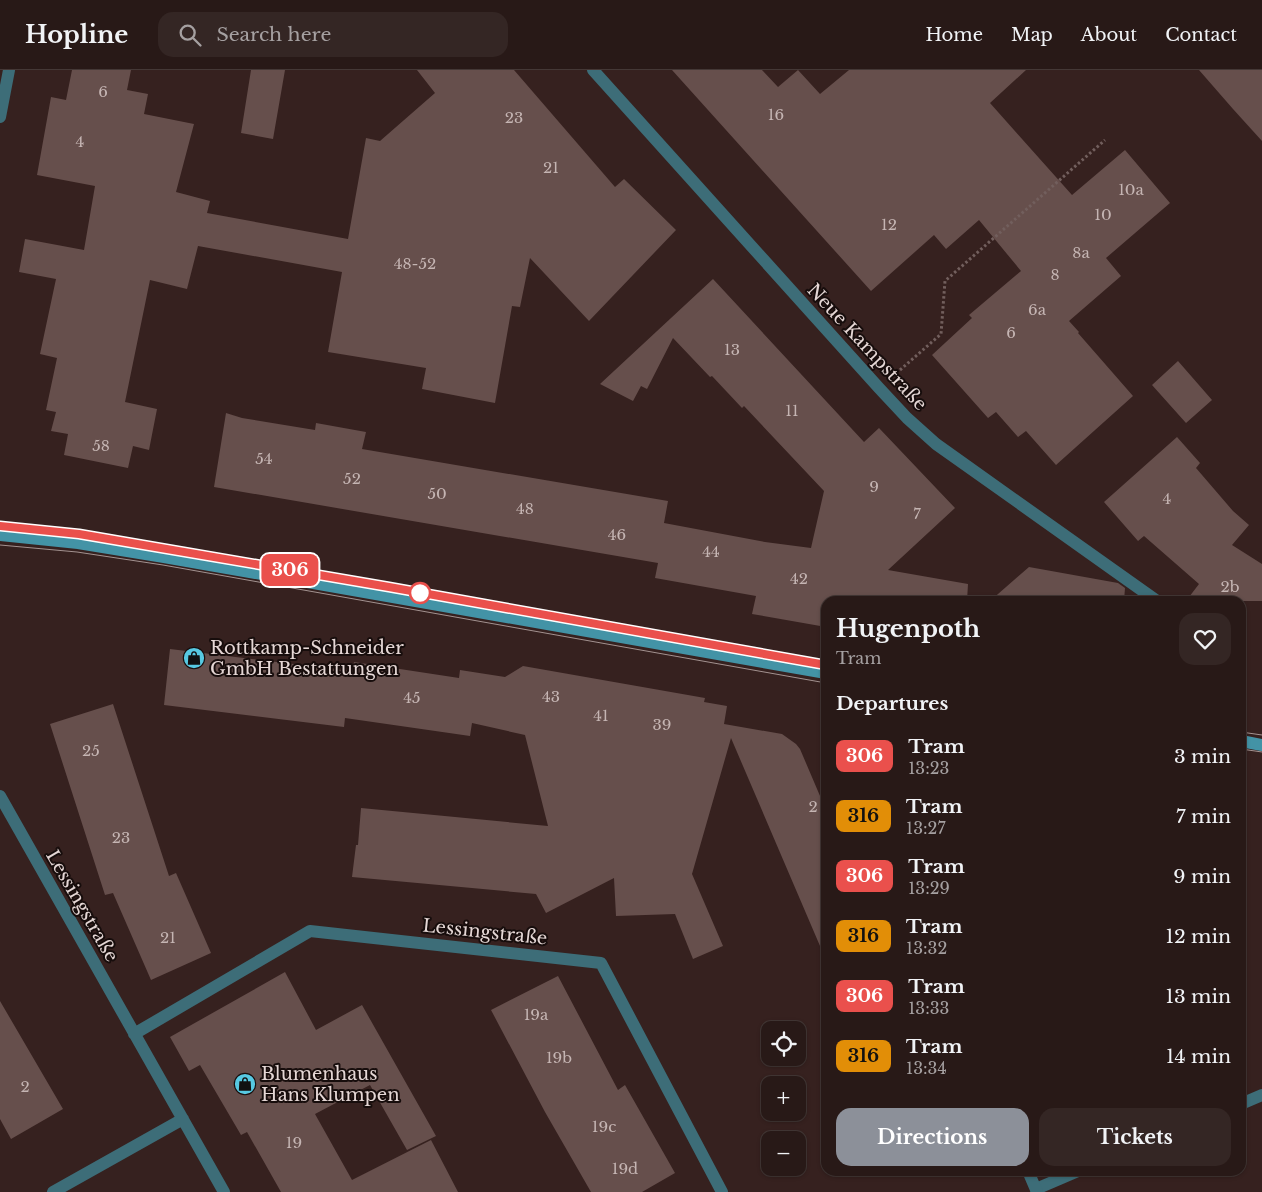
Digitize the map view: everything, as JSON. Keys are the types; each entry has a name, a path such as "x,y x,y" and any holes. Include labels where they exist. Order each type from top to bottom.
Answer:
{"street":[{"path":"0,117 9,70"},
{"name":"Neue Kampstraße","path":"593,70 907,418 936,444 1150,596"},
{"path":"0,535 78,543 164,557 821,672"},
{"path":"1246,743 1262,745"},
{"name":"Lessingstraße","path":"0,796 224,1192"},
{"name":"Lessingstraße","path":"134,1034 310,931 601,963 722,1192"},
{"path":"1246,1102 1262,1095"},
{"path":"53,1192 183,1119"},
{"path":"1030,1176 1036,1190 1067,1176"}],"path":[{"path":"879,388 940,334 945,281 1104,140"}],"building":[{"path":"72,70 131,70 127,90 148,94 144,114 194,124 176,192 210,201 207,213 348,239 366,138 380,141 435,93 417,70 514,70 615,187 624,179 676,230 589,321 530,258 520,307 512,306 495,403 422,389 426,368 328,352 342,272 198,246 187,289 150,280 125,402 157,409 149,450 133,446 128,468 64,455 68,434 51,431 56,412 46,410 57,358 40,354 56,279 19,272 25,239 84,250 95,186 37,175 51,97 66,100"},
{"path":"251,70 285,70 273,139 241,133"},
{"path":"672,70 762,70 778,87 798,70 820,94 849,70 1026,70 990,103 1072,195 1125,150 1170,203 1106,258 1121,276 1069,321 1133,396 1056,465 1026,431 1018,437 996,412 988,418 932,355 972,318 969,315 1021,271 979,220 946,249 934,235 871,291"},
{"path":"1199,70 1262,70 1262,141 1233,109"},
{"path":"713,279 864,442 879,428 955,508 888,570 968,584 967,596 821,596 821,626 752,614 756,596 655,578 658,563 214,487 226,413 242,418 315,430 316,423 366,432 362,449 668,501 664,523 765,542 811,548 824,491 744,406 742,408 673,338 647,389 641,386 633,401 600,384"},
{"path":"1178,361 1212,400 1186,423 1152,385"},
{"path":"1177,437 1200,463 1196,468 1233,511 1249,525 1232,545 1262,564 1262,601 1246,601 1246,596 1190,596 1199,584 1144,536 1138,541 1104,502"},
{"path":"1029,567 1118,583 1125,588 1124,596 996,596"},
{"path":"170,649 352,671 354,662 459,678 460,670 505,677 523,666 705,698 704,702 727,706 724,724 782,734 796,744 800,749 821,798 821,948 731,738 692,874 723,946 693,959 675,914 616,916 614,878 546,913 536,894 352,877 356,845 358,845 361,808 548,826 525,735 472,723 470,736 345,718 344,727 164,705"},
{"path":"113,704 169,876 176,873 211,953 151,980 113,893 105,895 50,724"},
{"path":"285,972 316,1030 362,1005 436,1136 407,1150 370,1085 315,1114 352,1180 431,1140 458,1192 281,1192 247,1132 241,1135 200,1065 189,1071 170,1037"},
{"path":"558,976 618,1090 625,1085 675,1173 642,1192 591,1192 545,1112 491,1010"},
{"path":"0,1001 63,1109 11,1139 0,1119"}],"tram line":[{"path":"0,526 79,534 821,664"},
{"name":"306","path":"0,526 79,534 821,664"},
{"path":"0,545 77,552 163,565 821,682"},
{"path":"1246,733 1262,735"},
{"path":"1246,750 1262,752"}],"place":[{"name":"Rottkamp-Schneider GmbH Bestattungen","path":"194,658"},
{"name":"Blumenhaus Hans Klumpen","path":"245,1084"}]}
